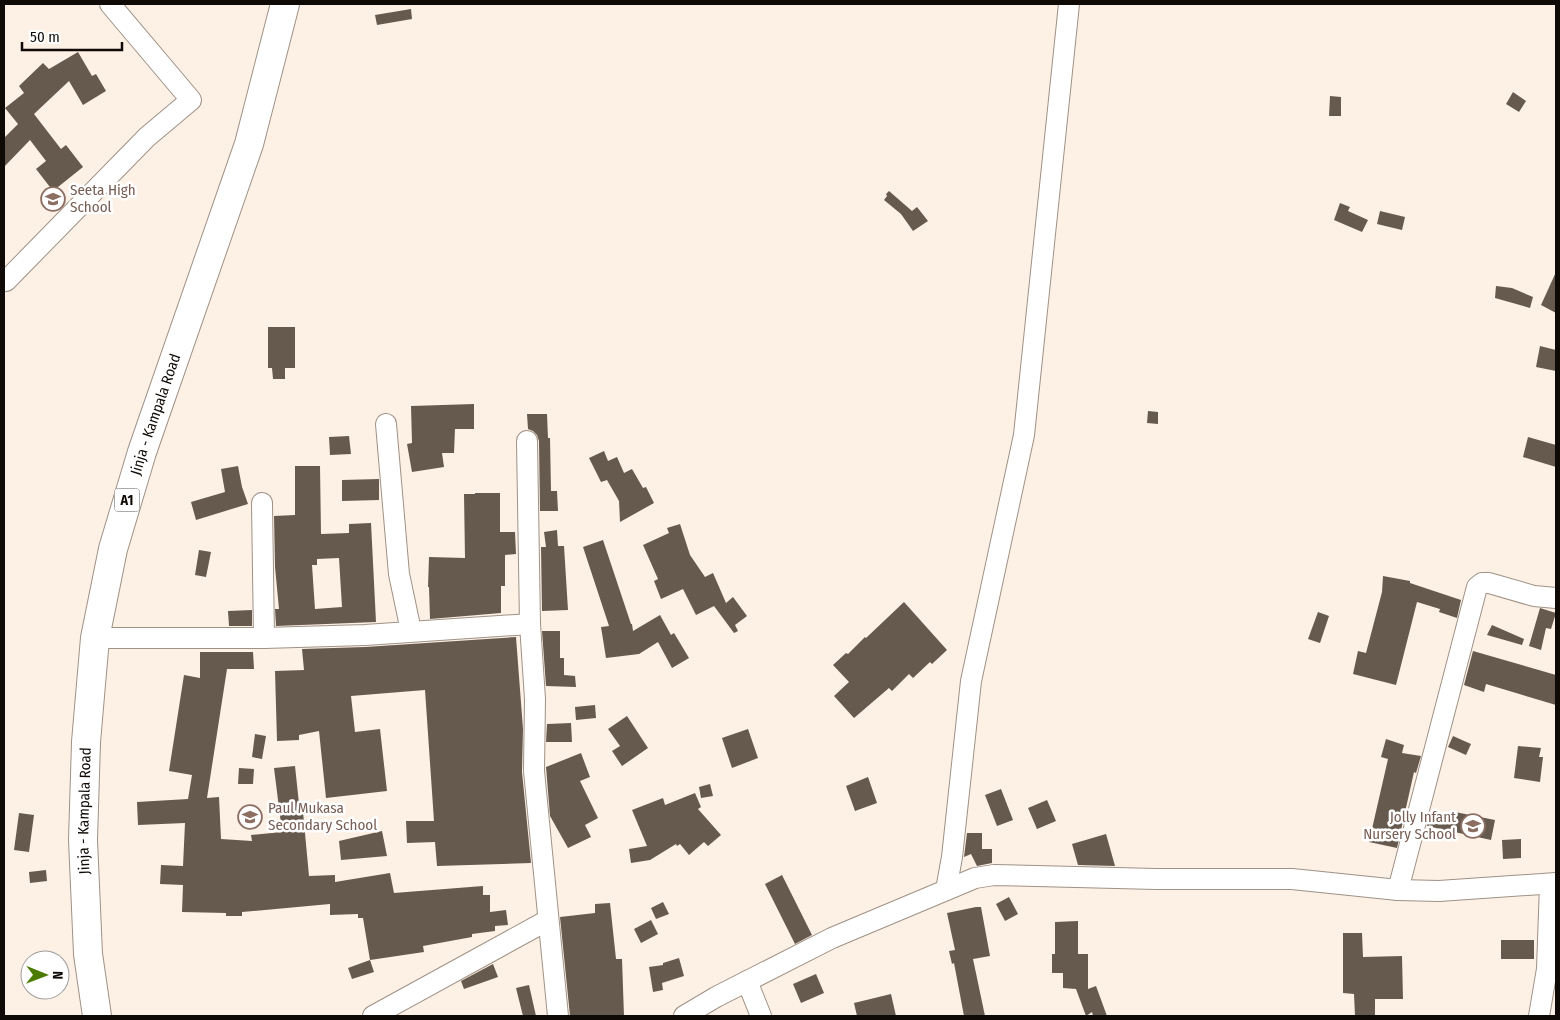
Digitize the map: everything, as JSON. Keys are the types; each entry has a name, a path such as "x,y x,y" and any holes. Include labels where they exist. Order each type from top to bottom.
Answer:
{"highway":[{"name":"Jinja - Kampala Road","path":"97,1016 88,954 84,840 86,742 95,638 113,549 139,461 249,144 285,4"}],"street":[{"path":"4,279 6,281 147,137 191,100 110,4"},
{"path":"946,890 952,857 971,681 1024,435 1069,4"},
{"path":"386,424 399,574 410,631"},
{"path":"527,442 530,624 535,699 534,771 558,1016"},
{"path":"262,503 264,638"},
{"path":"1398,890 1477,587 1482,583 1490,583 1534,596 1556,598"},
{"path":"95,638 264,638 364,635 530,624"},
{"path":"684,1016 716,997 832,938 975,878 994,875 1156,879 1292,879 1398,890 1472,890 1553,884 1552,968 1539,1016"},
{"path":"374,1016 548,920"},
{"path":"747,981 761,1016"}],"building":[{"path":"411,9 412,19 377,25 375,15"},
{"path":"78,52 92,76 96,74 106,91 83,105 69,81 34,114 61,149 66,145 83,167 53,191 36,169 46,161 30,140 4,167 4,138 18,124 5,108 24,93 19,86 43,63 49,69"},
{"path":"1513,92 1526,101 1519,112 1506,104"},
{"path":"1330,96 1341,97 1341,116 1329,116"},
{"path":"889,191 912,211 917,207 928,221 913,231 901,214 884,200"},
{"path":"1340,203 1350,207 1348,211 1368,220 1362,232 1334,220"},
{"path":"1380,211 1405,217 1402,230 1377,224"},
{"path":"1556,272 1556,313 1541,305"},
{"path":"1496,286 1512,288 1533,297 1530,308 1495,298"},
{"path":"268,327 295,327 295,368 285,368 285,379 273,379 272,368 268,368"},
{"path":"1540,346 1556,350 1556,371 1536,367"},
{"path":"474,404 474,429 455,429 454,453 442,453 444,467 412,472 407,444 412,443 411,406"},
{"path":"1148,411 1158,412 1158,424 1147,423"},
{"path":"527,414 547,414 548,438 550,438 551,491 557,491 558,511 540,511 539,441 537,435 528,429"},
{"path":"349,436 351,454 330,455 329,437"},
{"path":"1528,437 1556,445 1556,467 1523,457"},
{"path":"604,451 608,461 617,457 624,473 632,469 643,488 646,487 654,503 620,522 619,501 607,480 601,482 589,458"},
{"path":"238,466 248,504 196,520 191,502 225,492 221,469"},
{"path":"295,466 320,466 321,534 349,533 349,524 371,523 376,622 276,626 275,609 279,609 275,567 274,516 295,515","holes":["339,558 342,607 315,609 312,565 317,565 317,559"]},
{"path":"379,479 379,500 342,501 342,480"},
{"path":"500,493 500,532 515,532 516,554 505,555 505,586 501,586 501,613 430,619 429,557 465,558 464,494"},
{"path":"680,524 690,555 705,577 713,573 726,603 733,597 747,616 735,625 738,631 734,633 714,606 696,615 683,589 661,599 654,581 658,579 643,545 669,533 667,528"},
{"path":"557,530 558,546 564,546 568,610 542,611 541,547 546,547 544,532"},
{"path":"603,540 633,631 660,615 671,635 674,633 689,658 672,668 658,642 639,654 606,658 601,627 609,626 583,547"},
{"path":"199,550 211,552 206,577 195,575"},
{"path":"1383,576 1410,581 1410,583 1461,600 1457,618 1439,612 1440,609 1417,602 1396,685 1353,674 1358,651 1366,653 1382,592"},
{"path":"904,602 947,650 932,664 930,662 913,678 909,674 892,691 889,688 854,718 834,696 849,682 833,665 846,653 848,654"},
{"path":"1540,608 1556,613 1551,629 1546,628 1541,650 1529,646"},
{"path":"252,610 252,626 229,626 228,611"},
{"path":"1318,612 1329,616 1320,643 1308,639"},
{"path":"1492,625 1524,639 1522,645 1487,635"},
{"path":"542,631 560,631 560,658 564,658 564,675 575,676 576,687 546,686"},
{"path":"516,637 523,729 522,772 531,863 437,866 435,842 407,843 406,821 434,821 425,690 351,696 355,732 380,729 387,791 326,798 319,731 299,735 299,740 277,741 275,671 304,670 302,649 365,647"},
{"path":"1473,651 1556,675 1556,705 1486,684 1484,692 1464,685"},
{"path":"200,652 253,652 254,669 227,669 207,798 219,797 221,839 252,841 251,835 282,832 274,768 295,766 300,813 303,812 309,876 335,875 335,882 390,873 394,893 483,886 483,895 490,895 490,912 506,910 508,925 495,926 495,931 472,934 472,937 423,946 424,952 370,960 363,918 358,918 358,914 330,915 330,904 242,912 242,916 226,916 226,913 182,912 183,885 160,884 161,865 183,866 185,823 138,825 137,802 188,799 192,775 169,771 184,675 200,678"},
{"path":"595,705 596,718 576,720 575,707"},
{"path":"627,716 648,748 622,766 612,751 620,746 608,729"},
{"path":"571,723 572,742 546,742 547,724"},
{"path":"748,729 758,758 732,768 722,738"},
{"path":"255,734 266,736 262,759 252,757"},
{"path":"1453,736 1471,744 1466,755 1448,747"},
{"path":"1386,739 1404,745 1402,753 1421,756 1416,773 1414,772 1397,848 1369,842 1388,759 1381,757"},
{"path":"1518,746 1541,748 1539,757 1543,757 1540,782 1514,778"},
{"path":"581,753 590,777 580,781 598,818 585,825 591,837 568,848 550,816 546,767"},
{"path":"239,768 254,769 253,784 238,784"},
{"path":"868,777 877,803 855,811 846,786"},
{"path":"710,784 713,796 701,798 699,787"},
{"path":"1001,789 1013,820 997,826 985,795"},
{"path":"695,793 701,807 698,809 721,835 708,846 704,842 689,855 680,844 677,846 676,844 650,860 631,863 629,849 647,846 632,810 663,798 665,805"},
{"path":"1047,800 1056,821 1037,829 1028,808"},
{"name":"Jolly Infant Nursery School","path":"1431,812 1453,821 1455,812 1495,820 1491,840 1427,826"},
{"path":"19,813 34,815 29,852 14,850"},
{"path":"382,831 387,856 341,860 339,841"},
{"path":"967,833 982,833 982,849 992,849 992,863 977,866 971,854 964,857"},
{"path":"1106,834 1115,866 1078,865 1072,844"},
{"path":"1521,839 1521,858 1503,859 1502,840"},
{"path":"46,870 47,881 30,883 29,872"},
{"path":"782,875 812,935 795,944 765,884"},
{"path":"1009,897 1018,914 1005,921 996,904"},
{"path":"663,902 669,914 656,919 651,908"},
{"path":"610,903 616,959 622,959 624,1016 570,1016 560,917 595,913 595,904"},
{"path":"981,907 990,956 973,959 985,1016 964,1016 954,963 952,964 949,951 955,950 947,913"},
{"path":"651,920 658,934 641,943 634,929"},
{"path":"1078,921 1078,954 1088,954 1088,989 1096,986 1107,1016 1093,1016 1092,1012 1086,1016 1076,989 1063,988 1063,973 1052,973 1052,954 1055,954 1055,922"},
{"path":"1343,933 1362,933 1363,957 1402,956 1403,999 1375,999 1375,1016 1355,1016 1354,994 1343,993"},
{"path":"1501,940 1534,940 1534,959 1501,959"},
{"path":"679,958 684,976 662,983 663,990 653,992 649,967 663,965 663,963"},
{"path":"370,960 374,972 352,979 348,968"},
{"path":"493,964 498,977 464,989 461,981"},
{"path":"816,974 824,993 801,1003 793,984"},
{"path":"529,985 536,1016 523,1016 516,988"},
{"path":"891,994 896,1016 857,1016 854,1003"}],"place":[{"name":"Seeta High School","path":"53,199"},
{"name":"Paul Mukasa Secondary School","path":"250,817"},
{"name":"Jolly Infant Nursery School","path":"1473,826"}]}
